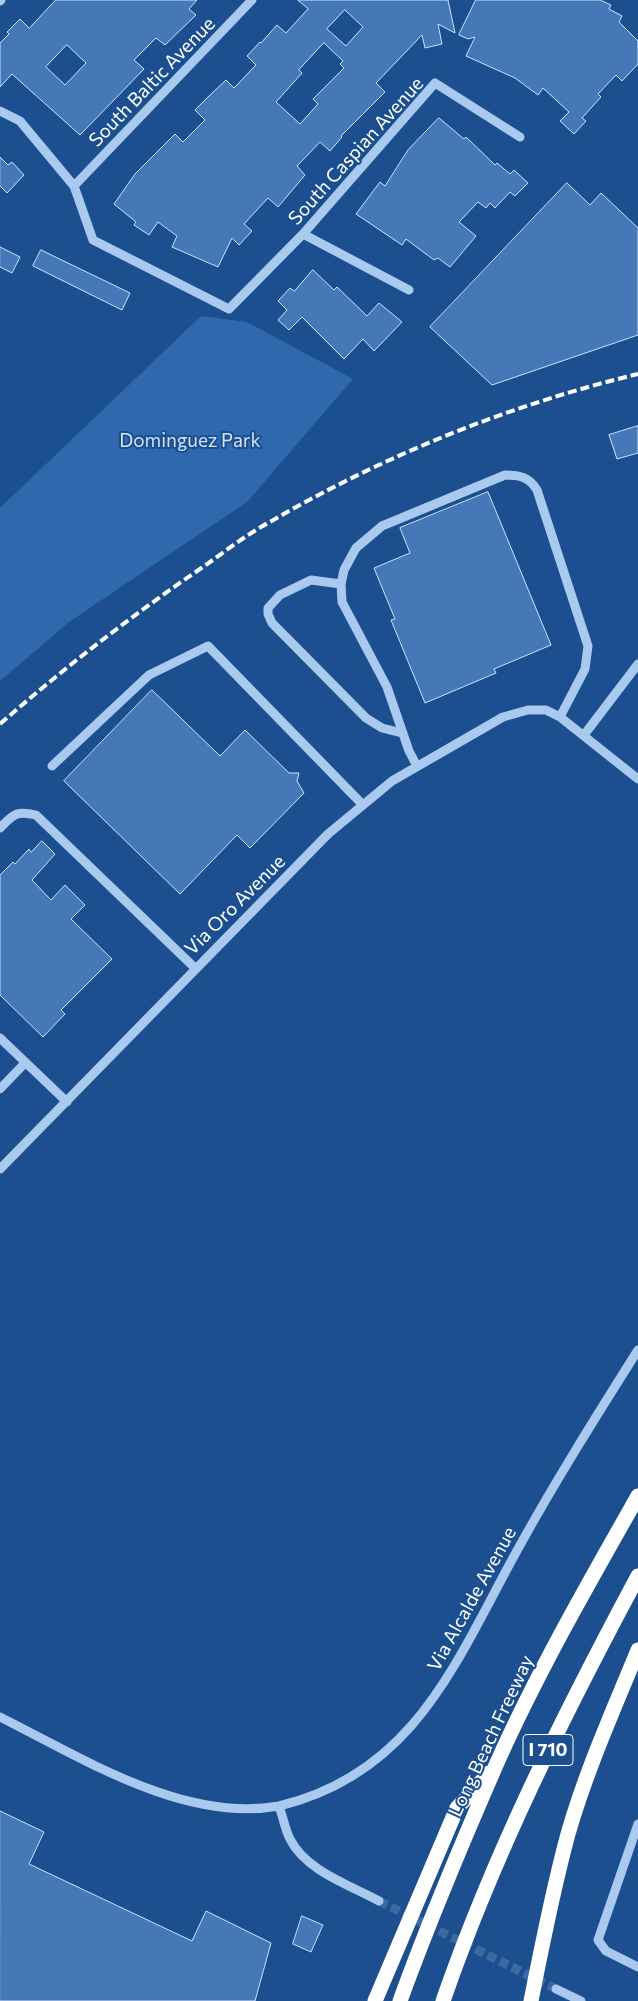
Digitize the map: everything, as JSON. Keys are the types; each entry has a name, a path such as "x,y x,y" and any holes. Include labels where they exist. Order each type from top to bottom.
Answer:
{"highway":[{"name":"Long Beach Freeway","path":"400,2001 421,1944 497,1764 594,1575 638,1496"},
{"name":"I 710","path":"443,2001 470,1929 549,1748 638,1576"},
{"path":"531,2001 552,1899 569,1833 594,1759 638,1650"},
{"path":"375,2001 457,1808 497,1764"}],"street":[{"name":"South Baltic Avenue","path":"74,186 252,0"},
{"name":"South Caspian Avenue","path":"74,186 94,240 229,309 303,234 435,82 520,137"},
{"path":"0,111 20,121 74,186"},
{"path":"303,234 409,290"},
{"path":"417,766 402,733 387,687 342,602 341,584 344,570 356,548 382,526 492,479 519,475 531,481 537,490 588,646 585,668 560,717 638,779"},
{"path":"341,584 311,580 280,595 268,608 268,614 272,623 366,718 382,728 402,733"},
{"path":"52,766 148,675 208,646 362,804"},
{"path":"584,735 638,664"},
{"name":"Via Oro Avenue","path":"0,1170 195,968 328,834 362,804 417,766 503,717 528,710 546,710 560,717"},
{"path":"0,828 14,814 23,812 36,815 195,968"},
{"path":"0,1038 67,1102"},
{"path":"0,1088 25,1062"},
{"name":"Via Alcalde Avenue","path":"0,1717 119,1776 177,1797 221,1808 262,1809 279,1806 328,1789 361,1771 393,1745 424,1713 450,1673 519,1547 581,1440 638,1350"},
{"path":"279,1806 290,1839 300,1854 313,1865 379,1901"},
{"path":"638,1824 598,1940 606,1951 638,1967"},
{"path":"556,1989 581,2001"}],"green space":[{"name":"Dominguez Park","path":"201,316 247,322 353,379 247,502 69,622 0,681 0,508"}],"building":[{"path":"56,0 197,0 189,9 196,15 165,45 156,38 134,60 144,69 80,135 12,74 0,87 0,43 9,34 7,32 20,19 29,28","holes":["67,45 86,63 65,85 46,67"]},
{"path":"298,0 448,0 455,33 438,24 442,44 425,48 422,35 376,83 385,92 341,136 330,151 320,142 297,166 305,175 278,207 268,198 244,224 252,231 239,245 232,238 218,267 172,247 177,236 158,222 149,235 134,225 136,222 114,204 135,174 175,134 183,142 205,120 195,110 226,80 234,88 256,65 247,56 260,42 277,25 286,33 308,9","holes":["345,10 363,27 346,46 327,29","324,43 343,61 340,64 344,68 313,99 318,104 300,124 276,102 302,73 299,70"]},
{"path":"476,0 600,0 611,5 609,9 622,16 619,22 638,41 638,64 622,81 616,75 598,94 601,97 582,118 586,121 574,134 560,121 569,112 543,88 538,95 515,78 466,56 475,37 468,39 459,35"},
{"path":"439,118 464,139 466,137 495,165 497,163 510,174 514,170 528,183 515,196 510,192 495,208 490,203 486,208 478,202 459,222 476,236 450,267 438,258 434,260 406,239 402,245 356,214 380,182 385,186 408,150"},
{"path":"0,157 8,165 12,162 24,175 7,193 0,186"},
{"path":"567,183 590,205 601,193 638,228 638,335 492,385 430,327"},
{"path":"0,247 20,257 12,273 0,267"},
{"path":"41,250 130,293 122,310 33,266"},
{"path":"313,270 334,290 337,287 367,316 379,303 402,322 374,351 363,339 344,359 302,317 289,330 278,320 287,310 278,301 290,288 294,291"},
{"path":"638,426 638,453 617,459 609,435"},
{"path":"488,492 551,645 494,669 496,673 425,703 391,620 395,619 374,568 410,553 400,528"},
{"path":"152,690 220,756 245,730 289,773 299,773 297,781 304,793 250,848 237,835 180,894 64,781"},
{"path":"42,841 55,854 32,880 51,900 65,885 85,905 71,919 112,959 61,1010 65,1014 43,1037 0,995 0,875 13,862 15,864 29,849 31,852"},
{"path":"0,1811 44,1832 29,1864 192,1941 206,1911 271,1943 255,2001 0,2001"},
{"path":"302,1916 323,1925 311,1952 293,1944"}],"tunnel":[{"path":"379,1901 556,1989"}],"railway":[{"path":"0,724 73,663 148,606 268,523 356,476 448,435 542,401 638,374"}]}
